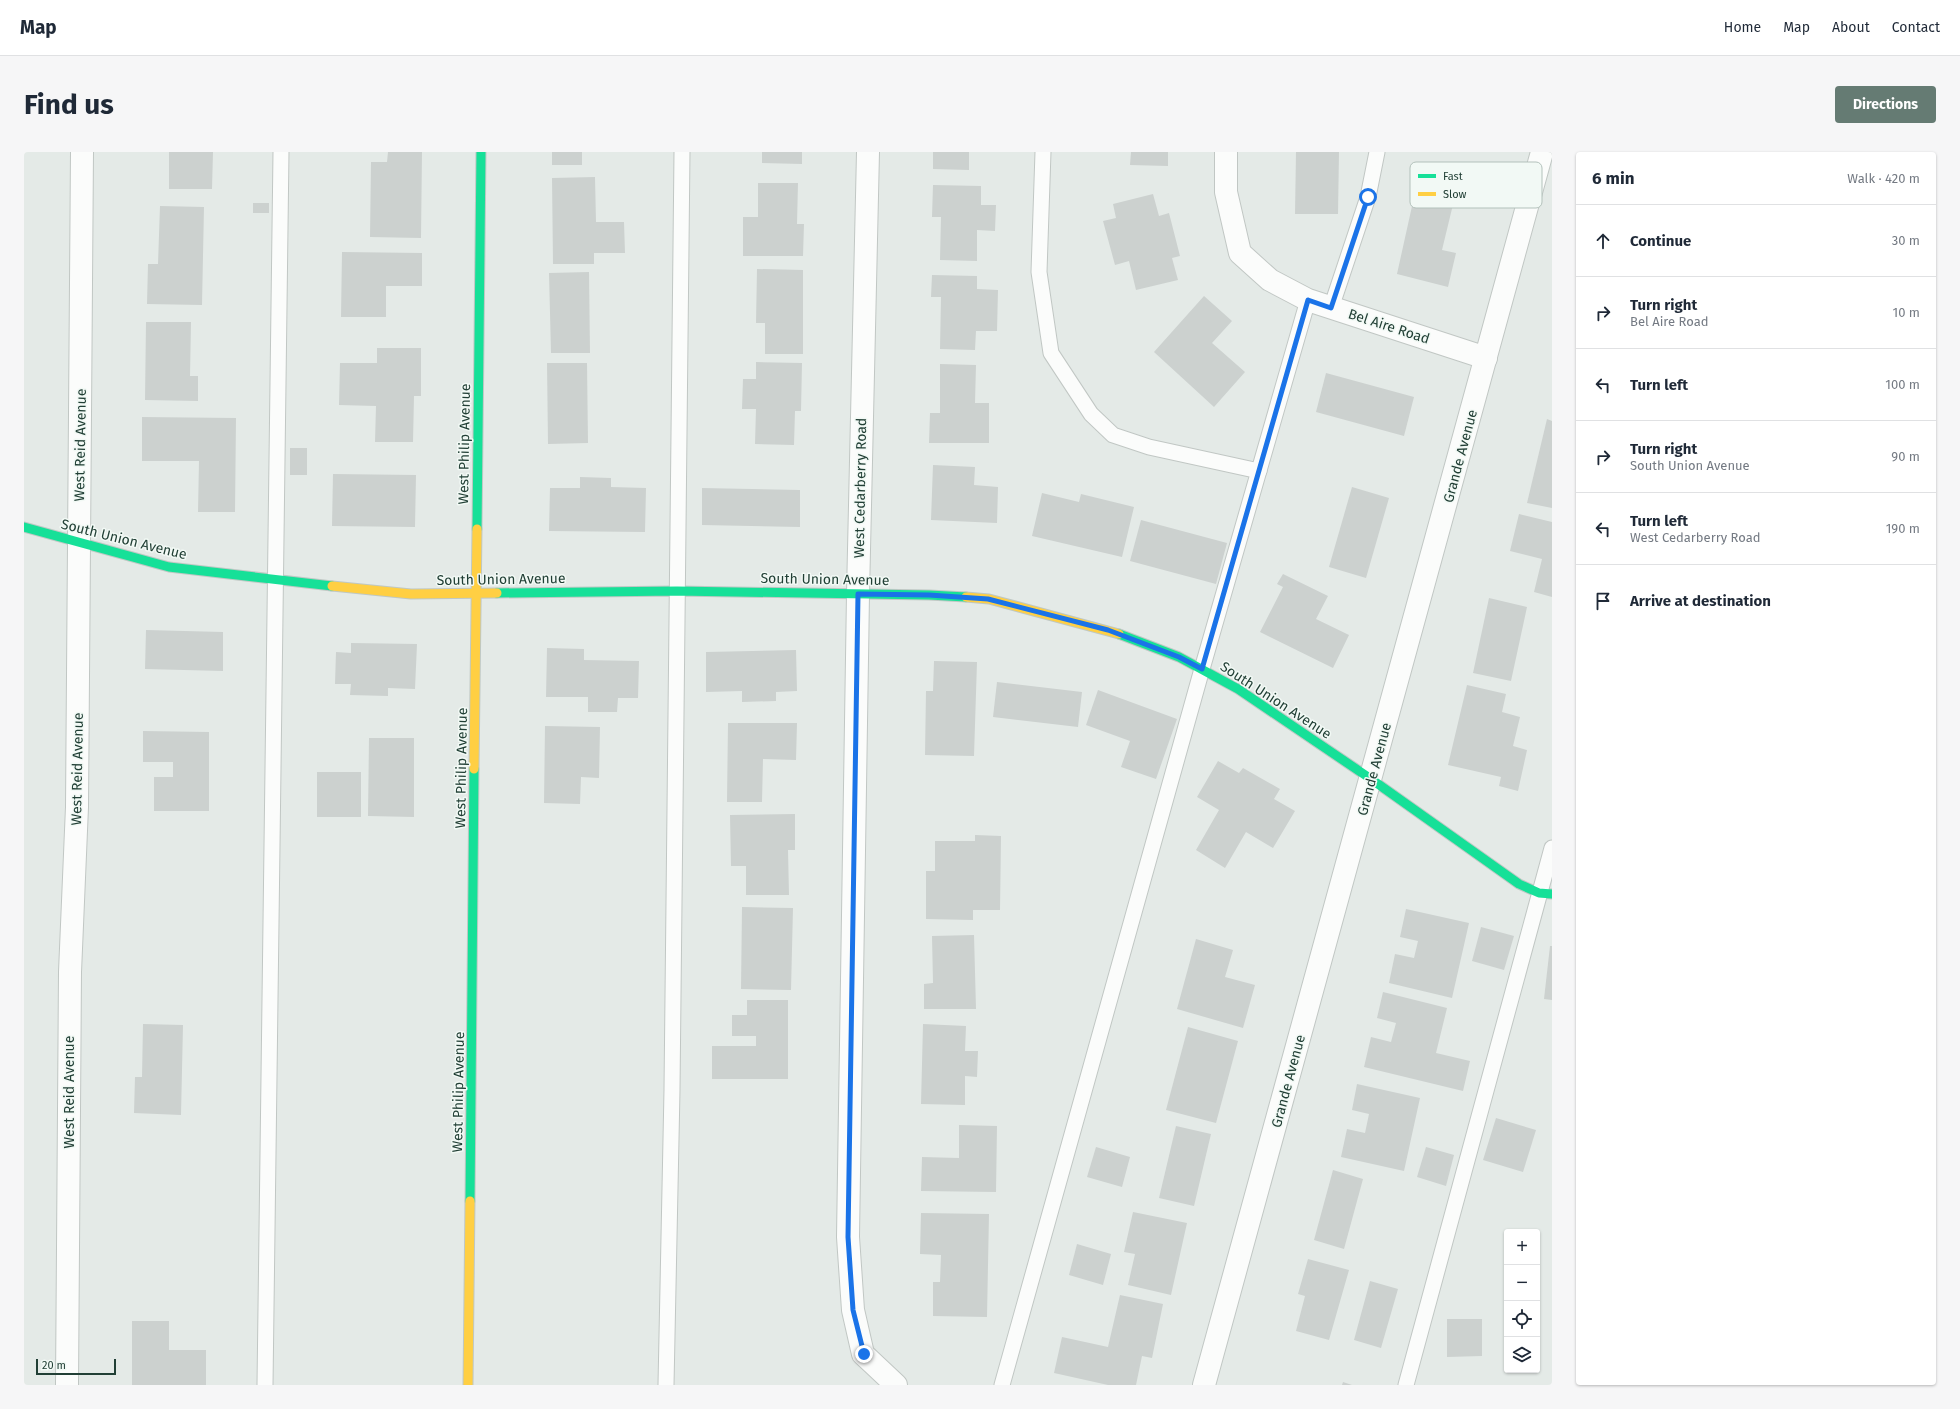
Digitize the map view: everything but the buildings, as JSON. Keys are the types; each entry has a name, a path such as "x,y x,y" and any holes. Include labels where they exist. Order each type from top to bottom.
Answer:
{"street":[{"name":"West Reid Avenue","path":"67,1385 70,972 77,807 82,152"},
{"name":"West Philip Avenue","path":"468,1385 481,152"},
{"name":"West Cedarberry Road","path":"868,152 858,594 848,1237 853,1310 864,1354 896,1385"},
{"name":"Bel Aire Road","path":"1226,152 1226,192 1240,253 1270,280 1308,300 1486,358"},
{"name":"Grande Avenue","path":"1539,162 1542,152"},
{"name":"Grande Avenue","path":"1204,1385 1527,208"},
{"name":"South Union Avenue","path":"24,528 169,567 276,581 411,594 678,591 929,595 988,599 1108,630 1179,657 1202,669 1238,689 1371,779 1518,884 1546,893"}],"lane":[{"path":"265,1385 281,152"},
{"path":"666,1385 672,1098 682,152"},
{"path":"1043,152 1039,272 1051,353 1091,414 1113,435 1149,447 1259,471"},
{"path":"1331,308 1368,197 1377,152"},
{"path":"1002,1385 1202,669 1308,300"},
{"path":"1406,1385 1546,893 1552,848"}],"traffic: fast":[{"path":"477,529 481,152"},
{"path":"24,527 169,567 332,586"},
{"path":"497,593 677,591 929,595 966,597"},
{"path":"1119,634 1179,657 1238,689 1371,779 1519,884 1539,893 1552,894"},
{"path":"470,1201 474,769"}],"traffic: slow":[{"path":"474,769 477,529"},
{"path":"332,586 411,594 497,593"},
{"path":"966,597 989,599 1119,634"},
{"path":"468,1385 470,1201"}],"route":[{"path":"864,1354 853,1310 848,1237 858,594 929,595 988,599 1108,630 1179,657 1202,669 1308,300 1331,308 1368,197"}]}
